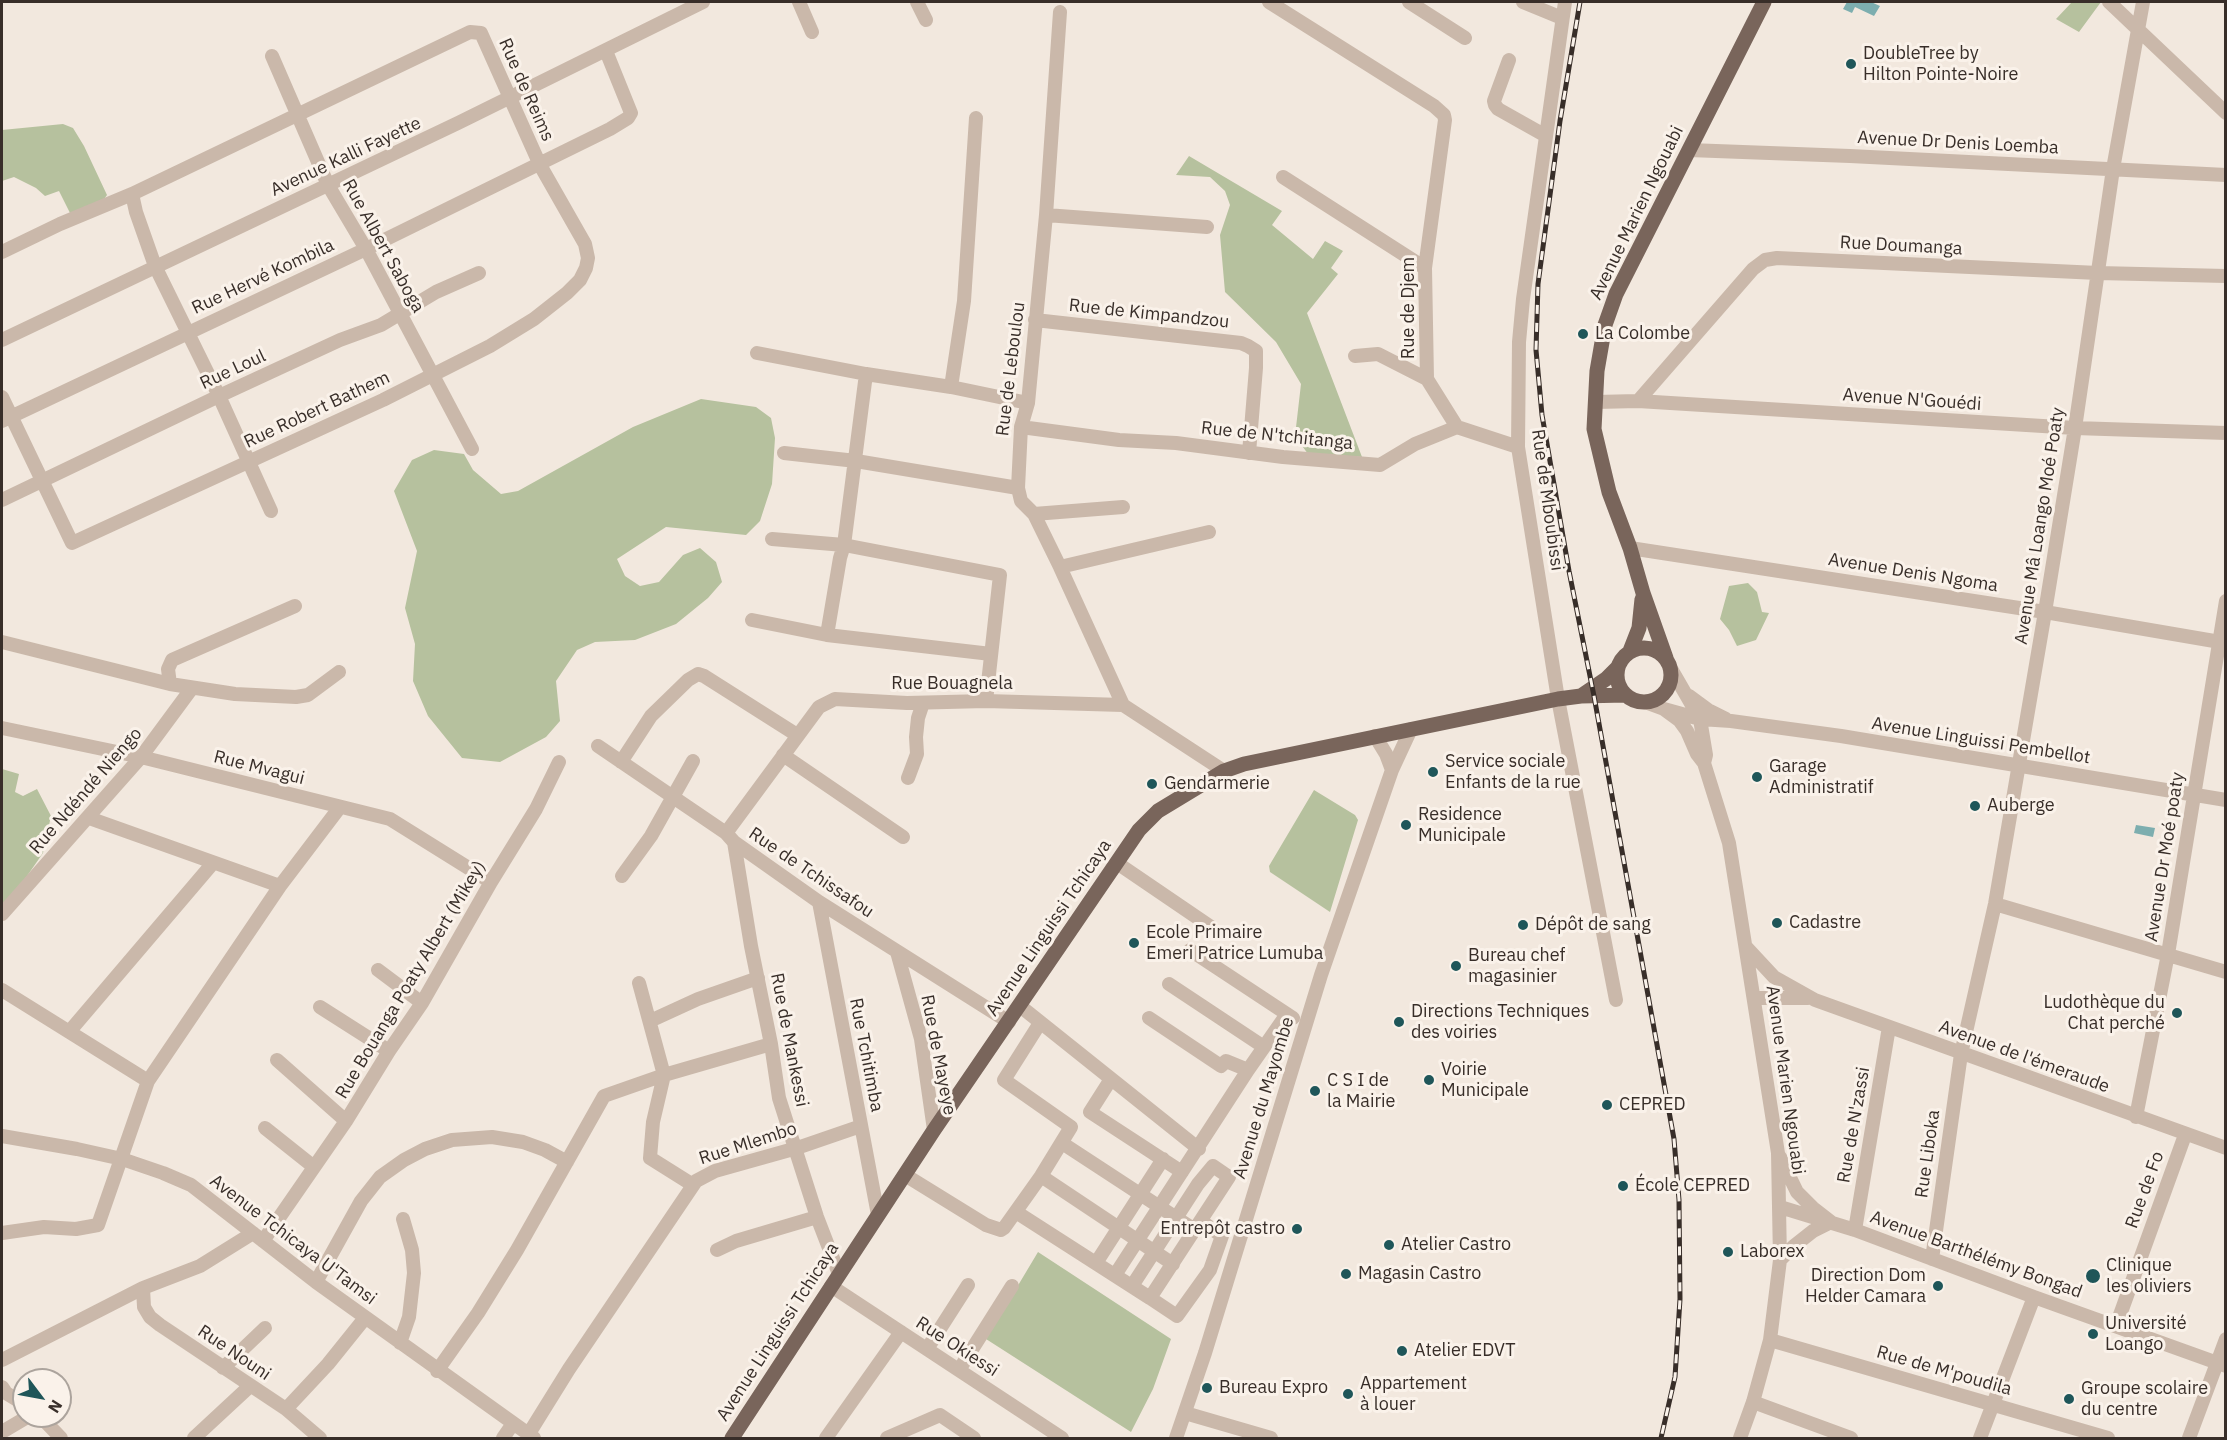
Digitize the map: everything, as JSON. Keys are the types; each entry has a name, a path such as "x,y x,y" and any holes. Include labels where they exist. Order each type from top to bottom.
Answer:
{"main road":[{"name":"Avenue Marien Ngouabi","path":"1668,663 1609,492 1594,429 1597,371 1605,325 1616,294 1764,2"},
{"name":"Avenue Marien Ngouabi","path":"1630,651 1638,628 1643,593"},
{"path":"1581,696 1606,679 1630,651 1640,648 1650,648 1659,652 1668,663 1671,676 1669,686 1664,694 1655,700 1634,701 1619,687 1618,667"},
{"path":"1581,696 1625,695"},
{"name":"Avenue Linguissi Tchicaya","path":"732,1438 934,1130 1139,830 1158,812 1224,771 1244,764 1581,696"}],"street":[{"path":"799,2 812,32"},
{"path":"917,2 926,20"},
{"name":"Rue de Djem","path":"1269,2 1440,111 1445,120 1425,268 1427,379 1457,427"},
{"path":"1409,2 1465,38"},
{"path":"1523,2 1562,18"},
{"name":"Rue de Mboubissi","path":"1565,2 1519,342 1518,447 1558,699 1616,1000"},
{"path":"2109,2 2226,113"},
{"name":"Avenue Mâ Loango Moé Poaty","path":"1961,1054 1995,904 2075,428 2113,169 2143,2"},
{"name":"Avenue Kalli Fayette","path":"2,340 606,51 696,3"},
{"name":"Rue de Leboulou","path":"1018,488 1021,427 1028,403 1046,215 1060,12"},
{"name":"Rue de Reims","path":"297,116 471,32 481,33 540,165 585,244 588,258 580,280 567,293"},
{"name":"Rue Hervé Kombila","path":"6,419 540,165 630,117 630,110 606,51"},
{"name":"Rue Albert Saboga","path":"272,56 328,185 401,313 472,449"},
{"path":"1509,60 1494,101 1495,105 1498,109 1546,136"},
{"path":"2,252 297,116"},
{"path":"951,387 964,301 976,118"},
{"name":"Avenue Dr Denis Loemba","path":"1689,150 2226,175"},
{"path":"1283,177 1425,268"},
{"path":"132,194 155,266 219,396 270,511"},
{"path":"1046,215 1207,227"},
{"name":"Rue Doumanga","path":"1638,401 1753,269 1765,261 1777,258 2098,273 2226,276"},
{"name":"Rue Loul","path":"2,500 340,340 381,325 436,292 479,273"},
{"name":"Rue Robert Bathem","path":"42,481 72,543 433,375 490,346 534,319 567,293"},
{"name":"Rue de Kimpandzou","path":"1035,320 1241,343 1256,351 1249,453"},
{"path":"757,353 1028,403"},
{"path":"1355,356 1378,354 1427,379"},
{"path":"827,635 844,545 866,374"},
{"path":"2,397 6,419 42,481"},
{"name":"Avenue N'Gouédi","path":"1596,402 1638,401 2075,428 2226,433"},
{"name":"Rue de N'tchitanga","path":"1021,427 1119,440 1176,443 1249,453 1380,465 1415,444 1457,427"},
{"path":"1457,427 1518,447"},
{"path":"784,453 856,461 1018,488 1021,501 1034,514 1060,567 1123,705 1224,771"},
{"path":"1034,514 1122,507"},
{"path":"1060,567 1209,532"},
{"path":"772,539 844,545 1000,575 986,701"},
{"name":"Avenue Denis Ngoma","path":"1630,548 2045,612 2222,642"},
{"name":"Avenue Dr Moé poaty","path":"2136,1117 2168,954 2193,794 2222,642 2226,601"},
{"path":"170,684 168,666 172,660 295,606"},
{"path":"752,620 827,635 991,654"},
{"path":"2,642 170,684 235,694 296,697 308,695 318,690 339,672"},
{"name":"Avenue Marien Ngouabi","path":"1668,663 1700,719 1706,755 1704,763"},
{"path":"621,762 651,716 688,680 698,674 797,735"},
{"name":"Rue Ndéndé Niengo","path":"2,914 141,757 192,688"},
{"name":"Avenue Marien Ngouabi","path":"1686,695 1708,710 1731,721"},
{"name":"Rue Bouagnela","path":"730,838 797,735 819,706 835,699 923,703 986,701 1123,705"},
{"name":"Avenue Marien Ngouabi","path":"1645,702 1700,719 1731,721"},
{"path":"908,778 917,754 918,718 923,703"},
{"name":"Avenue Marien Ngouabi","path":"1664,709 1679,720 1687,731 1696,754 1704,763 1729,843 1778,1153 1780,1260 1770,1340 1753,1402 1740,1438"},
{"path":"1705,747 1713,732 1731,721"},
{"name":"Avenue Linguissi Pembellot","path":"1731,721 2019,764 2226,800"},
{"name":"Rue Mvagui","path":"2,728 141,757 390,819 491,882"},
{"name":"Avenue du Mayombe","path":"1176,1438 1305,1026 1392,770 1411,729"},
{"path":"1375,736 1392,770"},
{"name":"Rue de Tchissafou","path":"598,746 819,902 1009,1022"},
{"path":"783,755 903,837"},
{"path":"622,876 651,836 693,761"},
{"name":"Rue Bouanga Poaty Albert (Mikey)","path":"258,1237 314,1167 423,1003 491,882 536,809 560,762"},
{"path":"2,1233 44,1227 76,1229 98,1225 148,1081 280,886 340,807"},
{"path":"89,818 280,886"},
{"name":"Rue de Mankessi","path":"730,838 771,1044 779,1098 797,1148 835,1280"},
{"path":"69,1032 213,863"},
{"path":"1117,863 1211,927"},
{"name":"Rue Tchitimba","path":"819,902 878,1215"},
{"path":"1995,904 2226,972"},
{"name":"Avenue de l'émeraude","path":"1747,947 1760,965 1774,977 1810,998 2226,1148"},
{"path":"1190,950 1305,1026"},
{"name":"Rue de Mayeye","path":"897,952 921,1039 934,1130"},
{"path":"378,970 423,1003"},
{"path":"650,1021 698,999 758,978"},
{"path":"639,983 664,1075 653,1122 650,1158 693,1185"},
{"path":"1169,984 1264,1047"},
{"path":"2,990 148,1081"},
{"name":"Avenue de l'émeraude","path":"1754,998 1810,998"},
{"path":"1020,1006 1199,1149"},
{"path":"320,1007 389,1051"},
{"path":"1116,1275 1248,1070 1287,1014"},
{"path":"1149,1018 1221,1066 1226,1061 1248,1070"},
{"path":"905,1175 986,1225 997,1229 1004,1228 1041,1176 1071,1127 1004,1080 1040,1023"},
{"name":"Rue de N'zassi","path":"1855,1230 1889,1027"},
{"path":"437,1371 484,1304 604,1096 664,1075 771,1044"},
{"name":"Rue Liboka","path":"1932,1259 1961,1054"},
{"path":"277,1060 346,1121"},
{"path":"1111,1079 1090,1112 1182,1172"},
{"name":"Rue Mlembo","path":"531,1437 569,1369 693,1185 702,1176 861,1126"},
{"path":"265,1128 314,1167"},
{"name":"Rue de Fo","path":"2116,1326 2185,1135"},
{"name":"Avenue Tchicaya U'Tamsi","path":"2,1136 122,1160 164,1173 191,1185 316,1282 531,1437"},
{"path":"316,1282 361,1201 381,1177 404,1160 452,1140 492,1137 523,1142 545,1150 567,1162"},
{"path":"1016,1212 1177,1316 1210,1270 1222,1236 1176,1218 1062,1143"},
{"path":"1778,1153 1797,1192 1831,1222 1813,1231 1780,1260"},
{"path":"1096,1263 1163,1159"},
{"path":"1132,1286 1198,1184 1213,1166 1229,1177 1150,1299"},
{"path":"1041,1176 1173,1264"},
{"name":"Avenue Barthélémy Bongad","path":"1780,1207 1855,1230 2221,1364"},
{"path":"717,1250 736,1241 817,1217"},
{"path":"400,1343 409,1317 414,1273 412,1250 403,1219"},
{"path":"2,1360 143,1288 200,1266 258,1237"},
{"name":"Rue Okiessi","path":"835,1280 901,1332 1062,1438"},
{"path":"927,1349 968,1285"},
{"path":"959,1370 1012,1286"},
{"name":"Rue Nouni","path":"143,1288 144,1307 150,1317 286,1410 320,1438"},
{"path":"1980,1438 2034,1297"},
{"path":"286,1410 328,1364 365,1318"},
{"path":"223,1368 264,1328"},
{"path":"826,1438 901,1332"},
{"path":"2189,1438 2221,1364 2226,1339"},
{"name":"Rue de M'poudila","path":"1770,1340 2108,1438"},
{"path":"194,1438 250,1386"},
{"path":"1753,1402 1851,1438"},
{"path":"1185,1413 1272,1438"},
{"path":"887,1438 940,1415 974,1438"},
{"path":"503,1438 512,1425"}],"green space":[{"path":"2072,2 2101,2 2079,32 2056,19"},
{"path":"63,124 73,128 107,195 99,206 72,217 59,191 45,196 36,188 14,177 2,181 2,130"},
{"path":"1189,156 1282,211 1272,225 1313,259 1325,241 1343,251 1331,268 1338,274 1307,313 1362,457 1308,454 1295,436 1301,384 1276,342 1225,292 1220,235 1230,205 1225,191 1210,177 1176,175"},
{"path":"701,399 756,407 771,418 775,438 772,484 760,521 746,535 666,527 617,559 625,576 640,586 659,582 683,555 700,548 716,562 722,582 708,598 676,624 635,640 595,642 577,650 556,681 560,721 546,737 500,762 462,758 428,716 413,681 415,644 405,608 417,551 394,491 412,460 434,450 464,454 473,470 501,494 518,491 633,427"},
{"path":"1748,583 1757,592 1762,612 1769,613 1756,640 1737,646 1720,619 1729,586"},
{"path":"2,769 19,774 15,792 23,796 37,789 51,816 43,853 2,912"},
{"path":"1314,790 1355,815 1358,820 1330,912 1270,872 1269,866"},
{"path":"1038,1252 1171,1339 1153,1389 1131,1432 986,1339"}],"water":[{"path":"1847,2 1871,2 1880,6 1874,16 1855,7 1852,13 1843,9"},
{"path":"2136,825 2155,828 2153,837 2134,833"}],"railway":[{"path":"1580,2 1560,121 1538,284 1536,350 1542,415 1569,571 1594,696 1674,1139 1679,1200 1680,1299 1675,1377 1661,1438"}],"place":[{"name":"DoubleTree by Hilton Pointe-Noire","path":"1851,64"},
{"name":"La Colombe","path":"1583,334"},
{"name":"Service sociale Enfants de la rue","path":"1433,772"},
{"name":"Garage Administratif","path":"1757,777"},
{"name":"Gendarmerie","path":"1152,784"},
{"name":"Auberge","path":"1975,806"},
{"name":"Residence Municipale","path":"1406,825"},
{"name":"Cadastre","path":"1777,923"},
{"name":"Dépôt de sang","path":"1523,925"},
{"name":"Ecole Primaire Emeri Patrice Lumuba","path":"1134,943"},
{"name":"Bureau chef magasinier","path":"1456,966"},
{"name":"Ludothèque du Chat perché","path":"2177,1013"},
{"name":"Directions Techniques des voiries","path":"1399,1022"},
{"name":"Voirie Municipale","path":"1429,1080"},
{"name":"C S I de la Mairie","path":"1315,1091"},
{"name":"CEPRED","path":"1607,1105"},
{"name":"École CEPRED","path":"1623,1186"},
{"name":"Entrepôt castro","path":"1297,1229"},
{"name":"Atelier Castro","path":"1389,1245"},
{"name":"Laborex","path":"1728,1252"},
{"name":"Magasin Castro","path":"1346,1274"},
{"name":"Clinique les oliviers","path":"2093,1276"},
{"name":"Direction Dom Helder Camara","path":"1938,1286"},
{"name":"Université Loango","path":"2093,1334"},
{"name":"Atelier EDVT","path":"1402,1351"},
{"name":"Bureau Expro","path":"1207,1388"},
{"name":"Appartement à louer","path":"1348,1394"},
{"name":"Groupe scolaire du centre","path":"2069,1399"}]}
